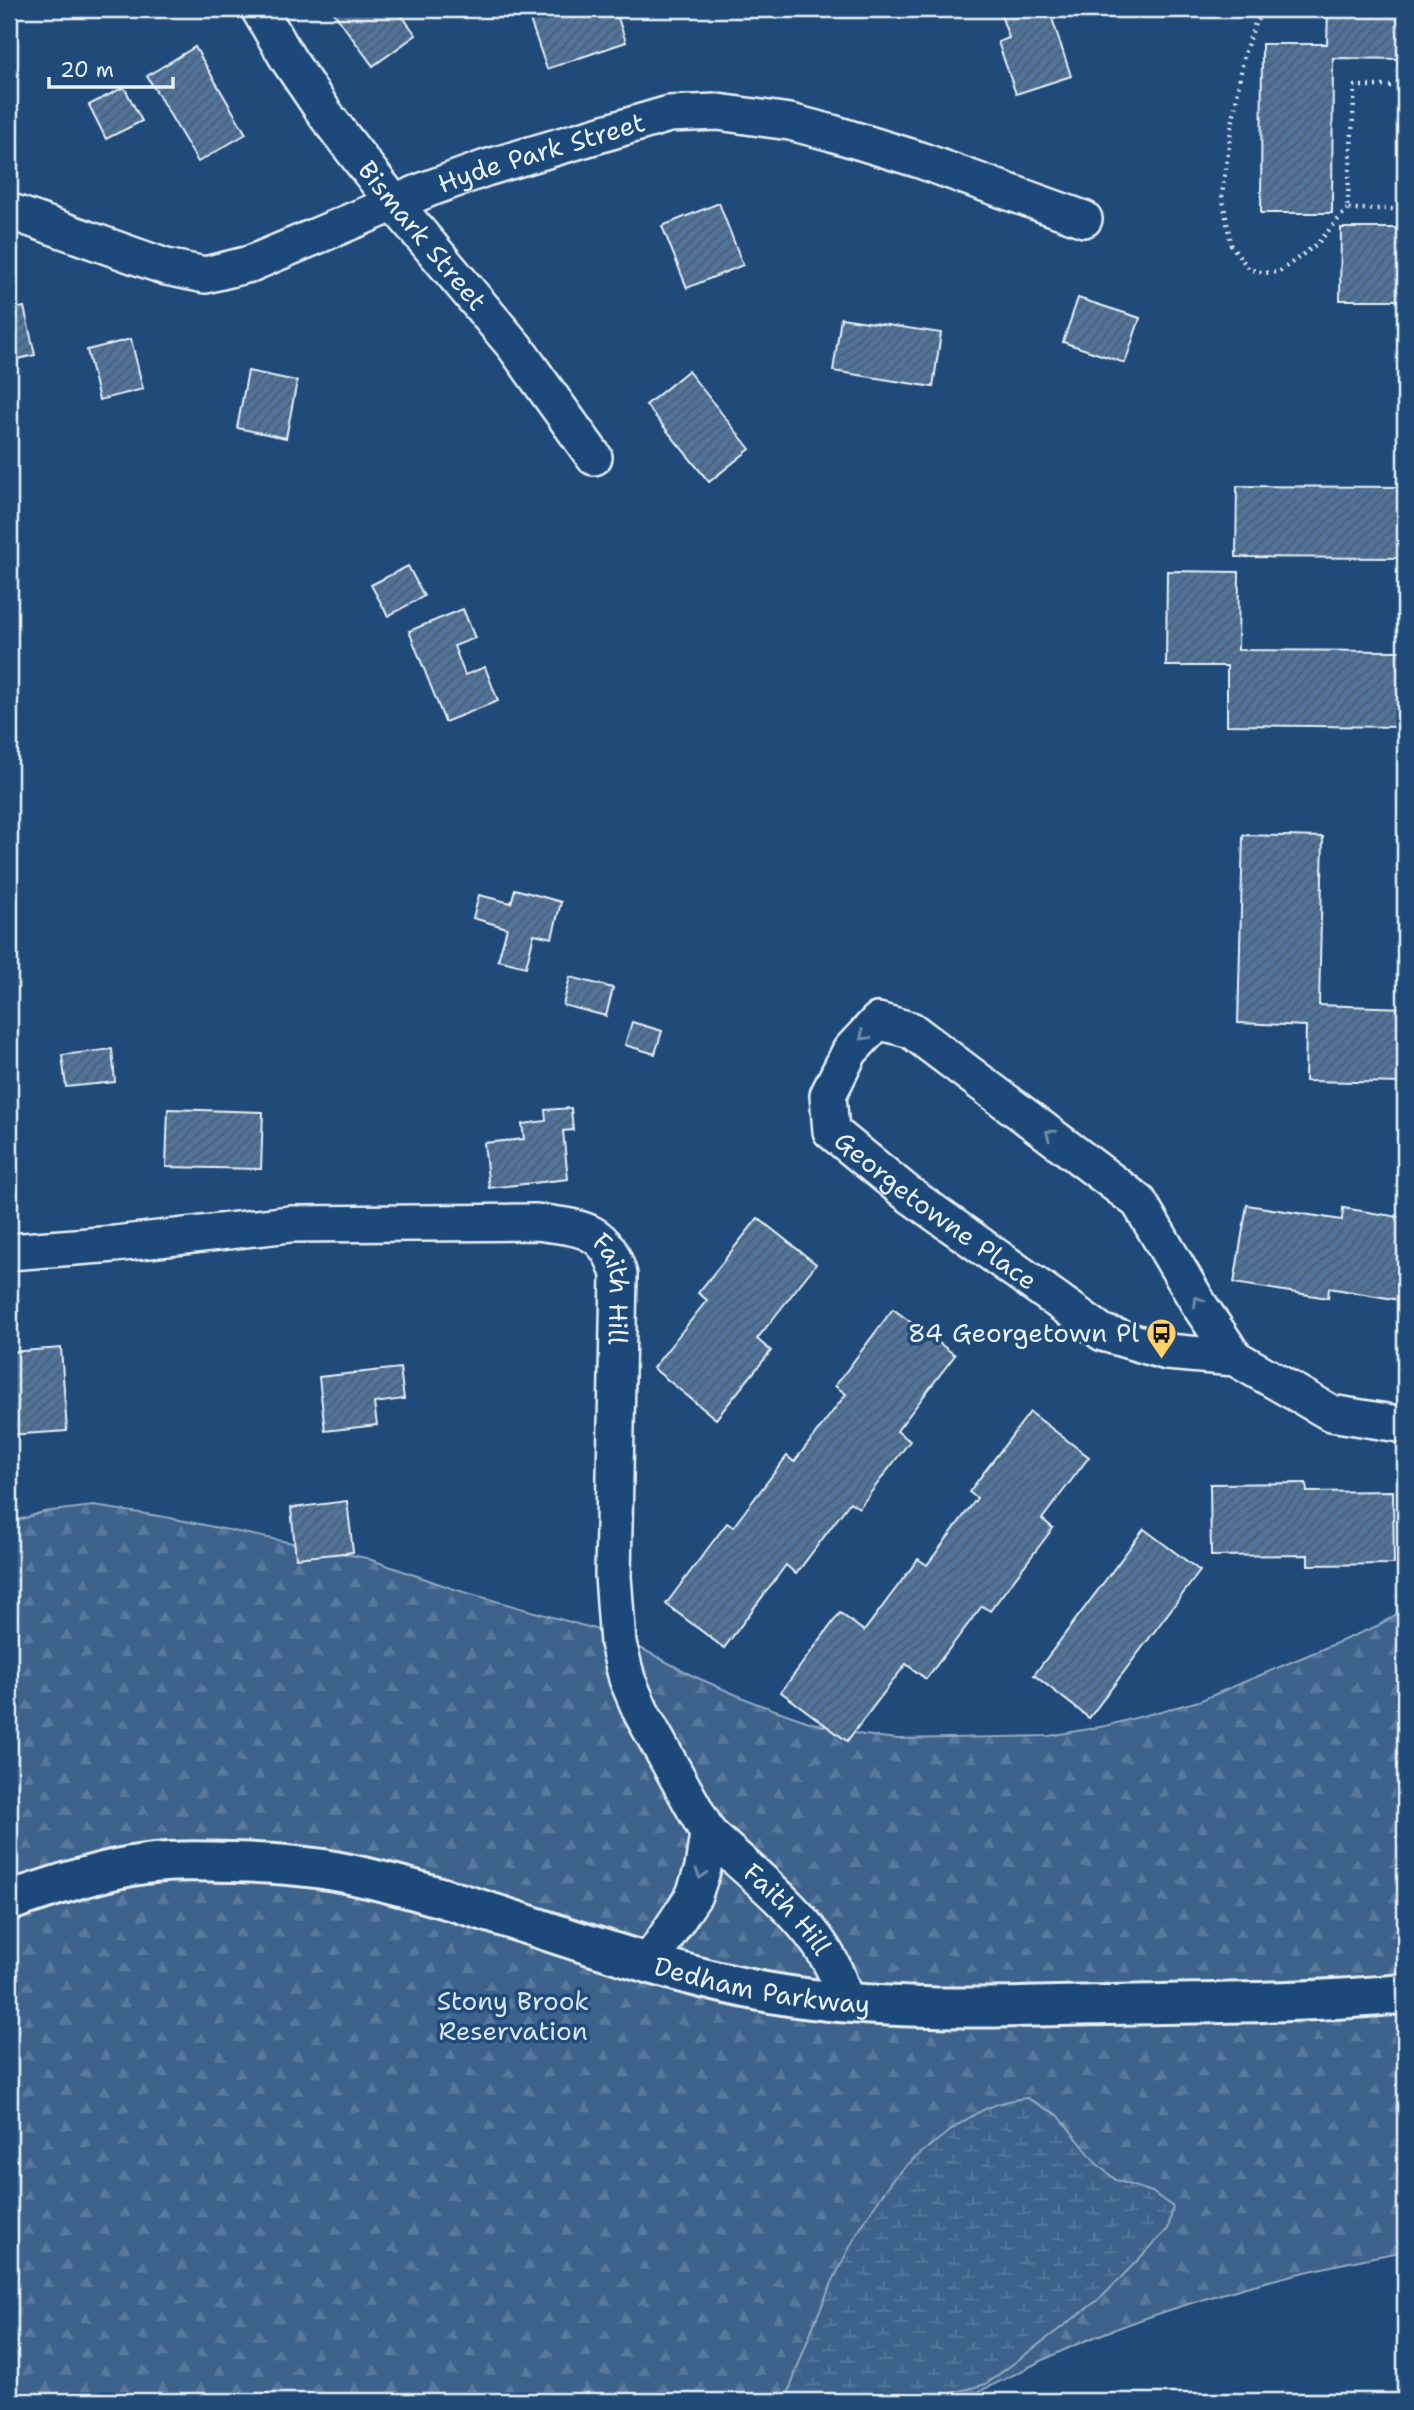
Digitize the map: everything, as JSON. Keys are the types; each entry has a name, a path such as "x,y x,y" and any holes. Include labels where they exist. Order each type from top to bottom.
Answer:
{"main road":[{"name":"Dedham Parkway","path":"9,1901 134,1865 206,1861 280,1863 343,1872 411,1889 648,1964 773,1993 846,2002 999,2008 1330,2001 1405,1994"}],"street":[{"name":"Bismark Street","path":"259,9 307,90 394,203 507,337 594,457"},
{"name":"Hyde Park Street","path":"9,211 166,267 205,275 250,264 394,203 486,168 647,119 669,114 718,112 790,122 863,142 1084,219"},
{"name":"Georgetowne Place","path":"1235,1358 1200,1306 1139,1202 912,1030 878,1021 850,1051 828,1095 831,1131 907,1193 1103,1333 1167,1352 1235,1358 1331,1413 1405,1425"},
{"name":"Faith Hill","path":"9,1252 116,1244 290,1224 536,1222 569,1227 598,1236 613,1254 619,1275 613,1576 618,1643 627,1679 641,1712 708,1833 773,1892 814,1938 832,1966 846,2002"},
{"name":"Faith Hill","path":"648,1964 694,1895 703,1868 708,1833"}],"path":[{"path":"1269,9 1256,21 1244,54 1222,195 1231,246 1249,269 1264,273 1279,272 1317,244 1347,209 1354,86 1405,86"},
{"path":"1347,209 1405,209"}],"green space":[{"name":"Stony Brook Reservation","path":"94,1506 165,1517 366,1558 457,1590 616,1635 691,1675 755,1703 812,1723 864,1735 897,1739 1049,1736 1105,1726 1199,1701 1377,1626 1405,1609 1405,2251 1284,2277 1204,2299 1126,2325 1070,2347 956,2401 9,2401 9,1523 43,1512"},
{"path":"1027,2098 1058,2115 1098,2165 1116,2180 1152,2192 1173,2207 1168,2229 1102,2297 986,2384 953,2393 941,2401 786,2401 806,2344 844,2257 893,2180 925,2150 974,2115 994,2105"}],"building":[{"path":"331,9 397,9 416,35 373,66"},
{"path":"554,9 615,9 626,42 547,69 529,17"},
{"path":"999,9 1049,9 1071,76 1016,94 998,42 1009,38"},
{"path":"1328,9 1405,9 1405,59 1333,58 1332,213 1261,213 1262,44 1327,44"},
{"path":"195,47 246,134 198,162 147,76"},
{"path":"124,87 142,121 106,139 89,105"},
{"path":"719,203 743,265 687,288 662,226"},
{"path":"1341,228 1405,228 1405,300 1340,300"},
{"path":"1078,298 1140,318 1125,363 1063,342"},
{"path":"24,307 35,355 9,361 9,310"},
{"path":"841,318 941,333 933,387 833,371"},
{"path":"131,339 143,389 99,400 87,350"},
{"path":"248,371 297,381 286,438 237,428"},
{"path":"688,371 750,449 709,482 646,405"},
{"path":"1237,486 1405,487 1405,558 1236,557"},
{"path":"408,566 424,596 388,616 371,585"},
{"path":"1167,571 1239,572 1238,650 1405,651 1405,801 1404,727 1227,725 1227,666 1166,666"},
{"path":"463,609 475,638 454,646 465,675 485,667 498,701 445,722 409,631"},
{"path":"1243,835 1323,837 1319,1005 1405,1008 1405,1083 1305,1081 1306,1026 1238,1023"},
{"path":"515,889 561,902 552,938 534,934 526,967 498,960 507,928 473,918 479,895 511,903"},
{"path":"570,977 613,988 606,1016 563,1005"},
{"path":"632,1022 662,1031 655,1054 625,1045"},
{"path":"112,1049 115,1082 66,1087 62,1055"},
{"path":"571,1108 573,1130 563,1131 568,1179 489,1188 484,1143 524,1139 522,1124 546,1121 545,1110"},
{"path":"168,1109 263,1112 261,1169 166,1167"},
{"path":"1247,1205 1342,1220 1343,1208 1405,1218 1405,1301 1329,1288 1328,1298 1234,1283"},
{"path":"758,1218 816,1264 757,1339 771,1351 716,1419 653,1368 707,1300 698,1293"},
{"path":"893,1309 955,1355 897,1431 910,1441 859,1508 850,1502 796,1574 786,1565 724,1648 666,1604 727,1523 733,1527 787,1456 794,1462 846,1394 835,1386"},
{"path":"61,1348 67,1431 9,1435 9,1352"},
{"path":"400,1368 404,1399 374,1403 377,1425 325,1431 319,1377"},
{"path":"1030,1412 1089,1457 1042,1519 1053,1528 990,1611 982,1606 926,1679 906,1664 847,1741 781,1692 840,1613 864,1631 918,1559 927,1565 977,1498 969,1492"},
{"path":"1306,1483 1307,1492 1393,1491 1394,1564 1308,1565 1308,1555 1211,1556 1210,1484"},
{"path":"347,1501 353,1552 296,1558 291,1508"},
{"path":"1144,1529 1200,1571 1089,1718 1034,1675"}],"place":[{"name":"84 Georgetown Pl","path":"1162,1360"}]}
